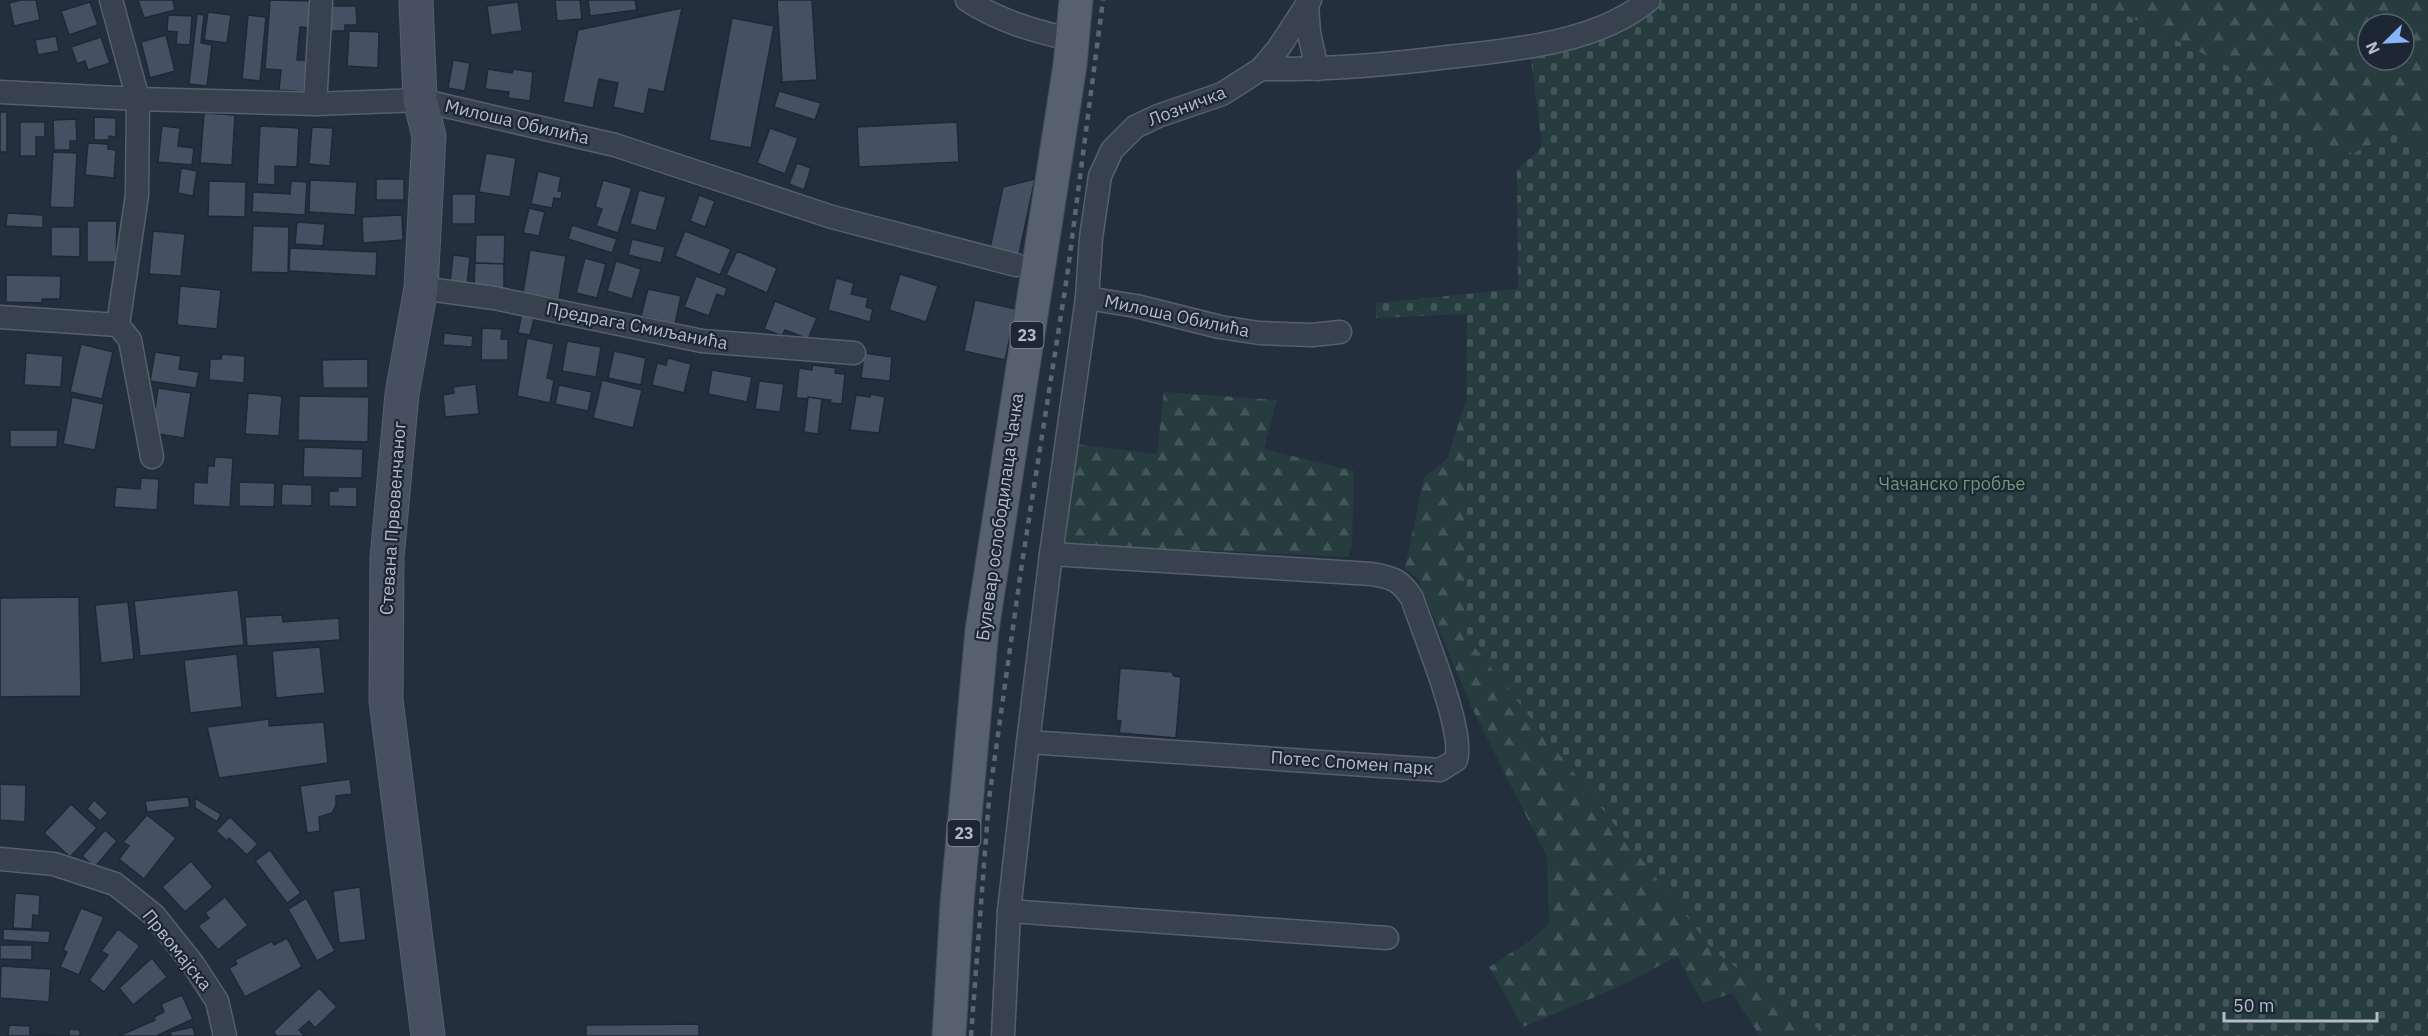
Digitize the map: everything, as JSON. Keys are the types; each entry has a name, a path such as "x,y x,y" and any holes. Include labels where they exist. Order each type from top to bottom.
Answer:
{"main road":[{"name":"Булевар ослободилаца Чачка","path":"949,1036 957,903 982,630 1073,40 1076,0"}],"street":[{"path":"111,0 138,99 137,195 118,325 130,340 152,457"},
{"name":"Стевана Првовенчаног","path":"416,0 420,100 429,136 421,288 402,394 387,558 386,700 428,1036"},
{"path":"967,0 996,17 1016,25 1073,40"},
{"path":"1261,69 1317,69 1473,54 1551,41 1598,29 1630,13 1648,0"},
{"path":"1309,2 1309,33 1317,69"},
{"name":"Лозничка","path":"1087,298 1097,192 1100,176 1112,150 1143,122 1222,94 1261,69 1278,49 1309,2"},
{"path":"315,104 321,3"},
{"name":"Милоша Обилића","path":"0,92 315,104 420,100 615,145 832,217 1016,265"},
{"name":"Предрага Смиљанића","path":"421,288 504,300 702,341 854,353"},
{"path":"1003,1036 1009,911 1028,742 1051,554 1087,298"},
{"name":"Милоша Обилића","path":"1087,298 1136,306 1220,327 1259,333 1312,335 1340,333"},
{"path":"0,317 118,325"},
{"name":"Потес Спомен парк","path":"1028,742 1440,770 1456,760 1459,750 1454,720 1412,598 1402,584 1389,577 1372,574 1051,554"},
{"name":"Првомајска","path":"0,859 54,864 115,884 154,915 193,964 217,1001 225,1036"},
{"path":"1009,911 1387,938"}],"green space":[{"name":"Чачанско гробље","path":"1658,0 2096,0 2229,67 2335,162 2397,132 2428,153 2428,1036 1828,1036 1713,950 1464,633 1467,314 1376,318 1376,303 1518,289 1517,170 1542,147 1530,51"},
{"path":"2096,0 2428,0 2428,153 2397,132 2335,162 2229,67"},
{"path":"1164,392 1277,400 1264,449 1354,471 1352,545 1348,557 1202,550 1065,548 1076,444 1157,454"},
{"path":"1466,401 1464,633 1713,950 1828,1036 1760,1036 1732,993 1703,1003 1677,956 1623,985 1523,1027 1489,967 1531,940 1549,924 1547,857 1471,706 1418,579 1405,568 1424,477 1447,459"}],"building":[{"path":"36,0 40,20 14,26 9,3"},
{"path":"138,0 173,0 175,10 144,18"},
{"path":"270,0 317,1 315,28 300,27 297,60 307,60 304,92 279,90 281,70 265,69"},
{"path":"555,0 580,0 582,19 557,21"},
{"path":"588,0 635,0 637,10 590,16"},
{"path":"777,0 812,0 817,80 782,82"},
{"path":"90,2 98,25 69,35 61,11"},
{"path":"518,2 522,31 491,35 487,6"},
{"path":"330,6 356,6 357,25 345,25 345,31 330,31"},
{"path":"682,8 664,92 649,89 644,114 613,107 618,83 599,79 593,108 563,102 578,30"},
{"path":"208,12 231,15 227,43 204,40"},
{"path":"197,14 204,15 201,43 212,45 207,86 189,84"},
{"path":"168,15 192,16 190,45 176,44 177,32 167,31"},
{"path":"248,15 266,17 260,81 242,79"},
{"path":"732,18 774,26 751,148 709,140"},
{"path":"349,31 379,32 378,68 347,66"},
{"path":"166,35 175,71 150,78 141,42"},
{"path":"56,36 59,51 38,55 35,40"},
{"path":"101,37 110,63 88,70 85,61 77,64 71,47"},
{"path":"453,60 470,63 465,91 448,88"},
{"path":"488,69 512,73 513,69 533,72 530,101 508,98 509,92 485,89"},
{"path":"779,91 821,103 815,120 774,107"},
{"path":"0,112 7,112 7,152 0,152"},
{"path":"204,113 235,115 232,165 200,163"},
{"path":"94,117 116,118 116,137 109,136 109,140 94,140"},
{"path":"76,119 77,141 70,141 70,150 54,150 53,120"},
{"path":"20,122 45,122 45,137 36,137 36,156 20,156"},
{"path":"957,122 959,162 859,167 857,127"},
{"path":"162,126 180,128 178,146 194,148 192,165 158,162"},
{"path":"260,126 299,128 297,167 275,166 275,185 257,184"},
{"path":"312,127 333,128 330,166 309,164"},
{"path":"770,128 798,138 785,174 757,163"},
{"path":"88,143 108,144 108,149 116,150 114,178 85,175"},
{"path":"53,152 77,153 74,208 50,207"},
{"path":"486,153 516,158 510,197 479,192"},
{"path":"797,163 811,168 804,190 789,184"},
{"path":"181,168 197,171 193,196 178,193"},
{"path":"538,171 561,177 558,191 562,191 561,199 554,198 552,208 531,204"},
{"path":"376,179 404,179 404,200 376,200"},
{"path":"1035,179 1019,254 990,248 1003,187"},
{"path":"310,180 357,182 355,215 309,212"},
{"path":"603,180 632,188 618,233 596,226 602,209 595,207"},
{"path":"209,181 246,182 245,217 208,216"},
{"path":"291,181 307,182 305,215 252,212 253,192 290,194"},
{"path":"639,190 666,197 656,231 630,224"},
{"path":"452,194 476,194 475,224 452,224"},
{"path":"699,195 715,201 705,227 690,221"},
{"path":"529,208 545,212 539,236 523,233"},
{"path":"7,213 43,215 43,228 6,226"},
{"path":"402,215 403,240 363,243 362,217"},
{"path":"87,221 117,221 116,262 87,262"},
{"path":"297,222 325,224 323,246 295,244"},
{"path":"572,225 617,239 612,253 568,239"},
{"path":"253,226 289,227 288,273 251,272"},
{"path":"51,227 80,227 80,257 51,256"},
{"path":"153,231 185,234 181,276 149,274"},
{"path":"685,231 731,249 720,275 675,256"},
{"path":"476,235 505,235 504,264 475,263"},
{"path":"632,239 665,247 661,263 628,255"},
{"path":"290,248 377,252 376,276 289,271"},
{"path":"530,250 566,256 559,299 523,293"},
{"path":"737,251 777,268 767,293 726,275"},
{"path":"453,255 470,257 467,285 450,284"},
{"path":"585,258 606,264 597,298 576,293"},
{"path":"616,261 641,269 632,299 607,291"},
{"path":"475,263 504,264 504,289 474,287"},
{"path":"900,274 938,286 926,322 889,310"},
{"path":"6,275 61,276 60,299 42,299 42,303 6,302"},
{"path":"696,276 727,288 724,297 717,294 709,316 684,307"},
{"path":"836,278 854,283 851,294 868,298 866,307 873,309 870,322 828,310"},
{"path":"180,286 221,290 217,329 177,325"},
{"path":"648,289 681,296 675,324 641,316"},
{"path":"975,300 1016,309 1005,360 964,351"},
{"path":"775,301 817,318 808,339 785,330 782,336 764,329"},
{"path":"522,312 535,315 530,335 518,333"},
{"path":"482,328 502,329 501,339 508,339 508,360 481,360"},
{"path":"444,333 473,336 472,347 443,345"},
{"path":"527,338 554,344 547,378 554,380 550,403 517,396"},
{"path":"567,341 601,347 596,377 562,371"},
{"path":"81,344 113,352 102,399 70,392"},
{"path":"614,351 646,358 641,385 608,378"},
{"path":"155,352 181,356 179,369 199,372 196,388 150,381"},
{"path":"26,353 63,356 61,387 24,385"},
{"path":"864,353 892,357 890,381 861,378"},
{"path":"222,354 245,356 244,383 209,380 210,359 221,359"},
{"path":"668,358 691,364 684,393 652,385 657,363 666,365"},
{"path":"368,359 368,388 323,388 322,360"},
{"path":"812,365 836,368 835,373 845,374 842,404 830,403 831,400 796,398 799,368 812,370"},
{"path":"712,370 752,377 747,402 708,394"},
{"path":"602,380 642,390 633,428 593,418"},
{"path":"759,381 784,384 780,412 755,409"},
{"path":"476,384 479,414 445,417 443,395 454,393 453,387"},
{"path":"559,385 592,392 588,411 555,404"},
{"path":"158,388 191,393 184,438 152,433"},
{"path":"248,393 282,396 279,436 245,434"},
{"path":"871,394 885,397 879,433 850,430 856,395 870,397"},
{"path":"299,396 369,397 368,442 298,440"},
{"path":"72,397 104,404 95,450 63,444"},
{"path":"808,397 822,399 818,434 804,432"},
{"path":"10,430 58,430 57,447 10,447"},
{"path":"304,447 363,449 362,478 303,477"},
{"path":"215,457 233,458 230,507 193,505 194,482 207,483 208,466 214,466"},
{"path":"141,478 159,479 157,510 114,507 116,487 140,489"},
{"path":"239,482 275,483 274,507 239,506"},
{"path":"282,484 312,485 312,506 281,505"},
{"path":"338,487 357,487 357,507 329,506 329,491 338,491"},
{"path":"238,590 244,645 140,656 134,601"},
{"path":"79,597 81,696 0,697 0,598"},
{"path":"128,602 134,659 101,663 95,605"},
{"path":"282,615 283,622 339,618 340,640 247,646 245,617"},
{"path":"320,647 325,693 276,698 272,651"},
{"path":"237,654 242,707 190,713 184,660"},
{"path":"1120,668 1172,672 1174,676 1181,677 1176,738 1119,733 1121,721 1116,720"},
{"path":"269,719 269,726 324,722 328,763 219,778 207,727"},
{"path":"350,779 352,794 336,796 336,805 332,813 319,817 320,831 307,833 300,786"},
{"path":"0,784 26,785 25,822 0,820"},
{"path":"188,797 190,807 147,812 145,801"},
{"path":"195,798 221,814 217,822 195,808"},
{"path":"94,800 108,813 100,821 87,809"},
{"path":"71,804 97,828 70,857 44,833"},
{"path":"147,815 176,838 144,879 119,859 129,846 123,842"},
{"path":"230,817 258,844 247,855 229,838 227,841 216,831"},
{"path":"105,830 117,841 95,867 82,856"},
{"path":"270,850 301,893 287,903 255,861"},
{"path":"191,861 213,887 185,912 162,887"},
{"path":"360,887 366,940 339,943 333,891"},
{"path":"15,893 40,895 39,916 33,915 32,929 13,928"},
{"path":"225,897 248,925 218,950 198,926 209,918 205,913"},
{"path":"306,898 335,951 317,961 288,909"},
{"path":"81,908 104,917 79,975 60,967 67,952 63,950"},
{"path":"3,929 50,931 49,943 3,940"},
{"path":"118,929 140,946 104,992 89,980 108,955 101,951"},
{"path":"287,938 302,967 245,997 229,968 237,964 235,960 272,941 274,945"},
{"path":"0,945 32,945 32,960 0,959"},
{"path":"152,958 167,977 133,1005 119,988"},
{"path":"1,966 51,969 49,1002 0,998"},
{"path":"319,988 337,1007 315,1028 309,1021 299,1030 305,1036 277,1036 273,1032"},
{"path":"182,995 193,1019 156,1036 119,1036 155,1020 154,1017 164,1012 161,1004"},
{"path":"699,1024 699,1036 586,1036 586,1025"},
{"path":"9,1025 30,1026 30,1034 66,1036 8,1036"},
{"path":"193,1027 195,1036 164,1036 171,1034 170,1032"},
{"path":"69,1029 80,1030 80,1036 69,1036"}],"railway":[{"path":"971,1036 989,799 1022,563 1067,277 1103,0"}]}
